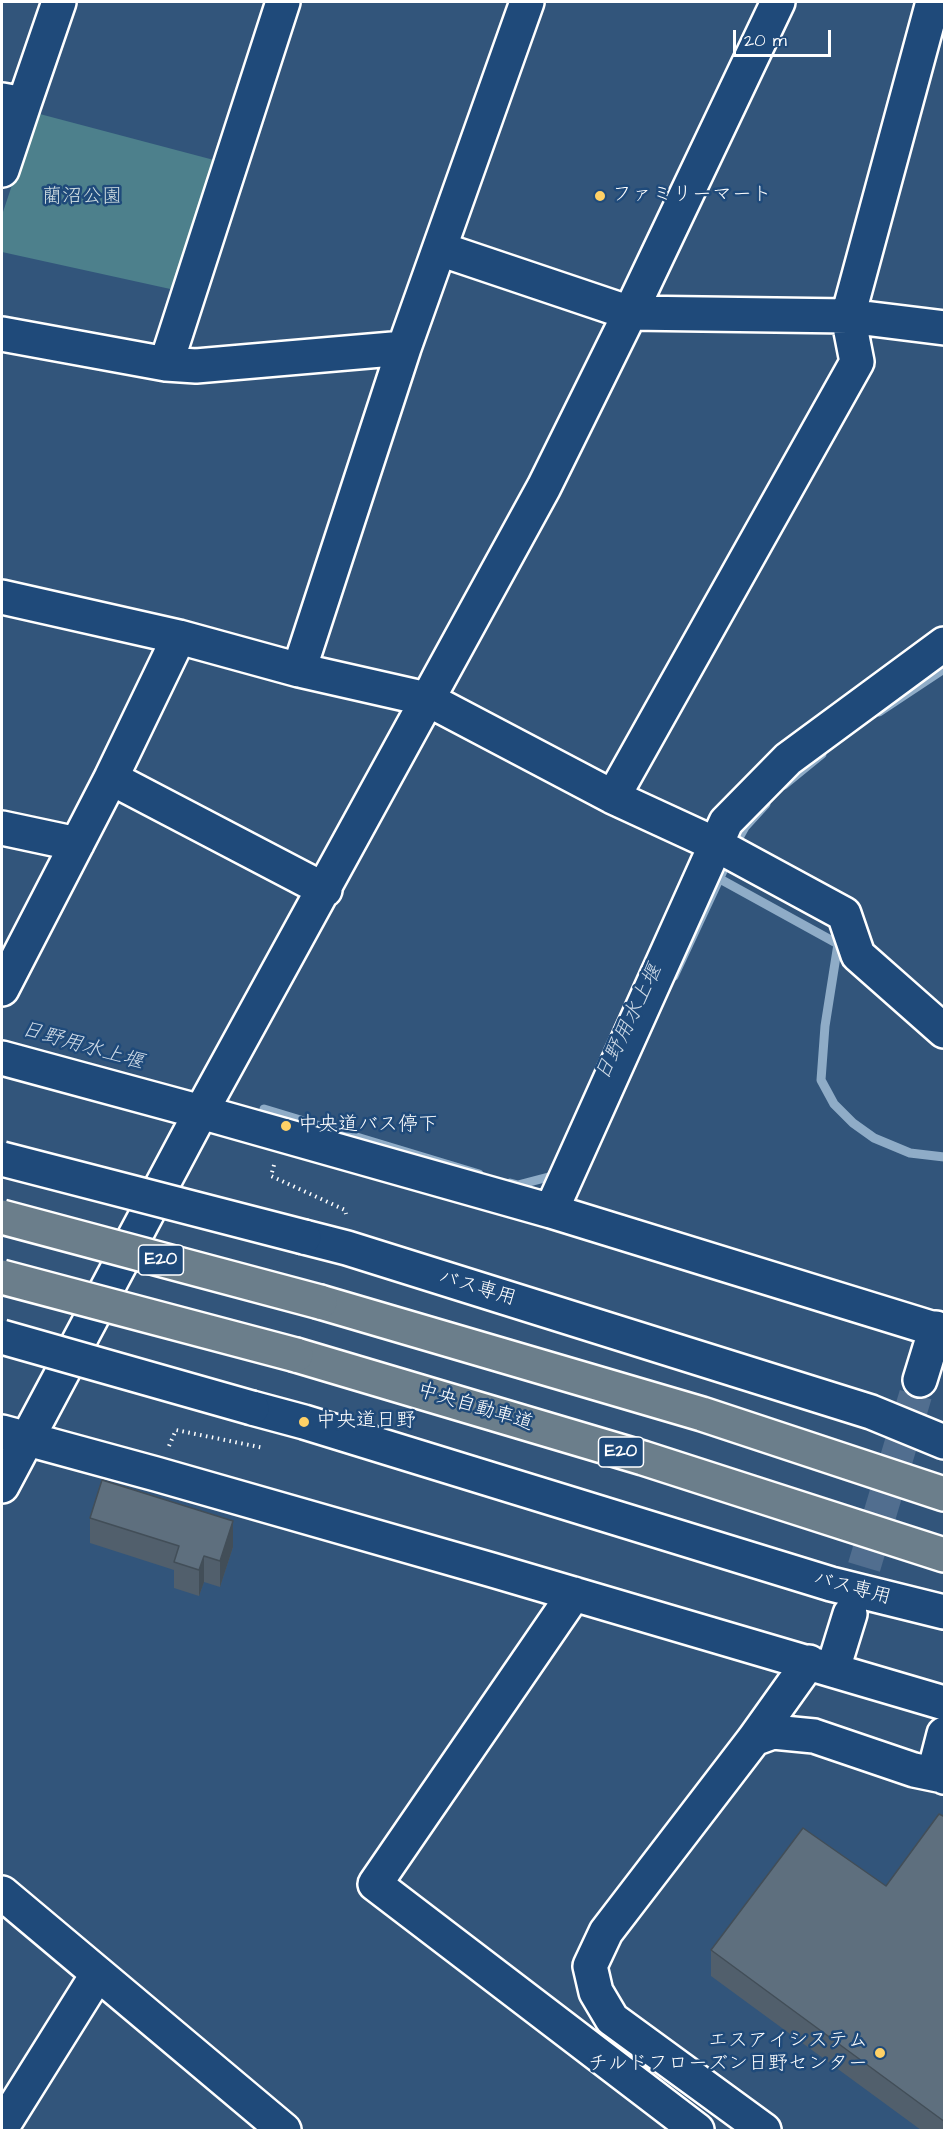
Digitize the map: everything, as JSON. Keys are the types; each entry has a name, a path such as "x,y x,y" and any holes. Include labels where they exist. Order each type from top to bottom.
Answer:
{"highway":[{"name":"E20","path":"2,1217 320,1302 702,1414 945,1494"},
{"name":"中央自動車道","path":"2,1277 296,1355 643,1458 945,1555"}],"street":[{"path":"2,170 13,102 59,2"},
{"path":"166,364 284,2"},
{"path":"299,670 404,348 527,2"},
{"path":"2,1486 15,1435 201,1112 544,488 778,2"},
{"path":"613,797 857,362 848,316 933,2"},
{"path":"440,249 630,313 848,316 945,328"},
{"path":"2,334 166,364 196,366 404,348"},
{"path":"2,597 179,637 299,670 427,699 613,797 727,851 844,914 858,955 945,1031"},
{"path":"2,989 111,778 179,637"},
{"path":"563,1185 727,851 726,822 788,759 945,644"},
{"path":"111,778 325,890"},
{"path":"2,828 76,844"},
{"path":"2,1058 282,1135 563,1185 940,1330 920,1380"},
{"name":"バス専用","path":"2,1160 346,1248 871,1412 945,1442"},
{"name":"バス専用","path":"2,1337 304,1422 831,1584 945,1612"},
{"path":"15,1435 821,1665 945,1703"},
{"path":"574,1594 375,1884 697,2130"},
{"path":"764,2130 612,2019 596,1992 590,1966 606,1932 754,1739 821,1665 850,1614"},
{"path":"754,1739 773,1732 814,1736 914,1770 944,1776"},
{"path":"944,1776 936,1765 945,1734"},
{"path":"2,1893 284,2130"},
{"path":"2,2127 97,1975"}],"path":[{"path":"282,1135 271,1176 345,1210 346,1248"},
{"path":"156,1474 176,1430 285,1452 304,1422"}],"green space":[{"name":"藺沼公園","path":"36,113 229,164 184,292 2,252 2,215"}],"building":[{"path":"102,1480 233,1521 220,1561 204,1556 199,1570 174,1562 179,1546 90,1518"},
{"name":"エスアイシステム チルドフローズン日野センター","path":"939,1814 945,1817 945,2122 711,1950 803,1828 886,1886"}],"waterway":[{"name":"日野用水上堰","path":"879,712 944,669"},
{"name":"日野用水上堰","path":"784,785 822,754"},
{"name":"日野用水上堰","path":"674,976 736,843 745,827 766,804"},
{"path":"720,879 838,944 825,1026 821,1080 834,1104 853,1123 874,1138 910,1153 944,1157"},
{"name":"日野用水上堰","path":"264,1109 479,1174"},
{"name":"日野用水上堰","path":"510,1183 518,1185 560,1174"}],"tunnel":[{"path":"850,1614 920,1380"}],"place":[{"name":"ファミリーマート","path":"600,196"},
{"name":"中央道バス停下","path":"286,1126"},
{"name":"中央道日野","path":"304,1422"},
{"name":"エスアイシステム チルドフローズン日野センター","path":"880,2053"}]}
